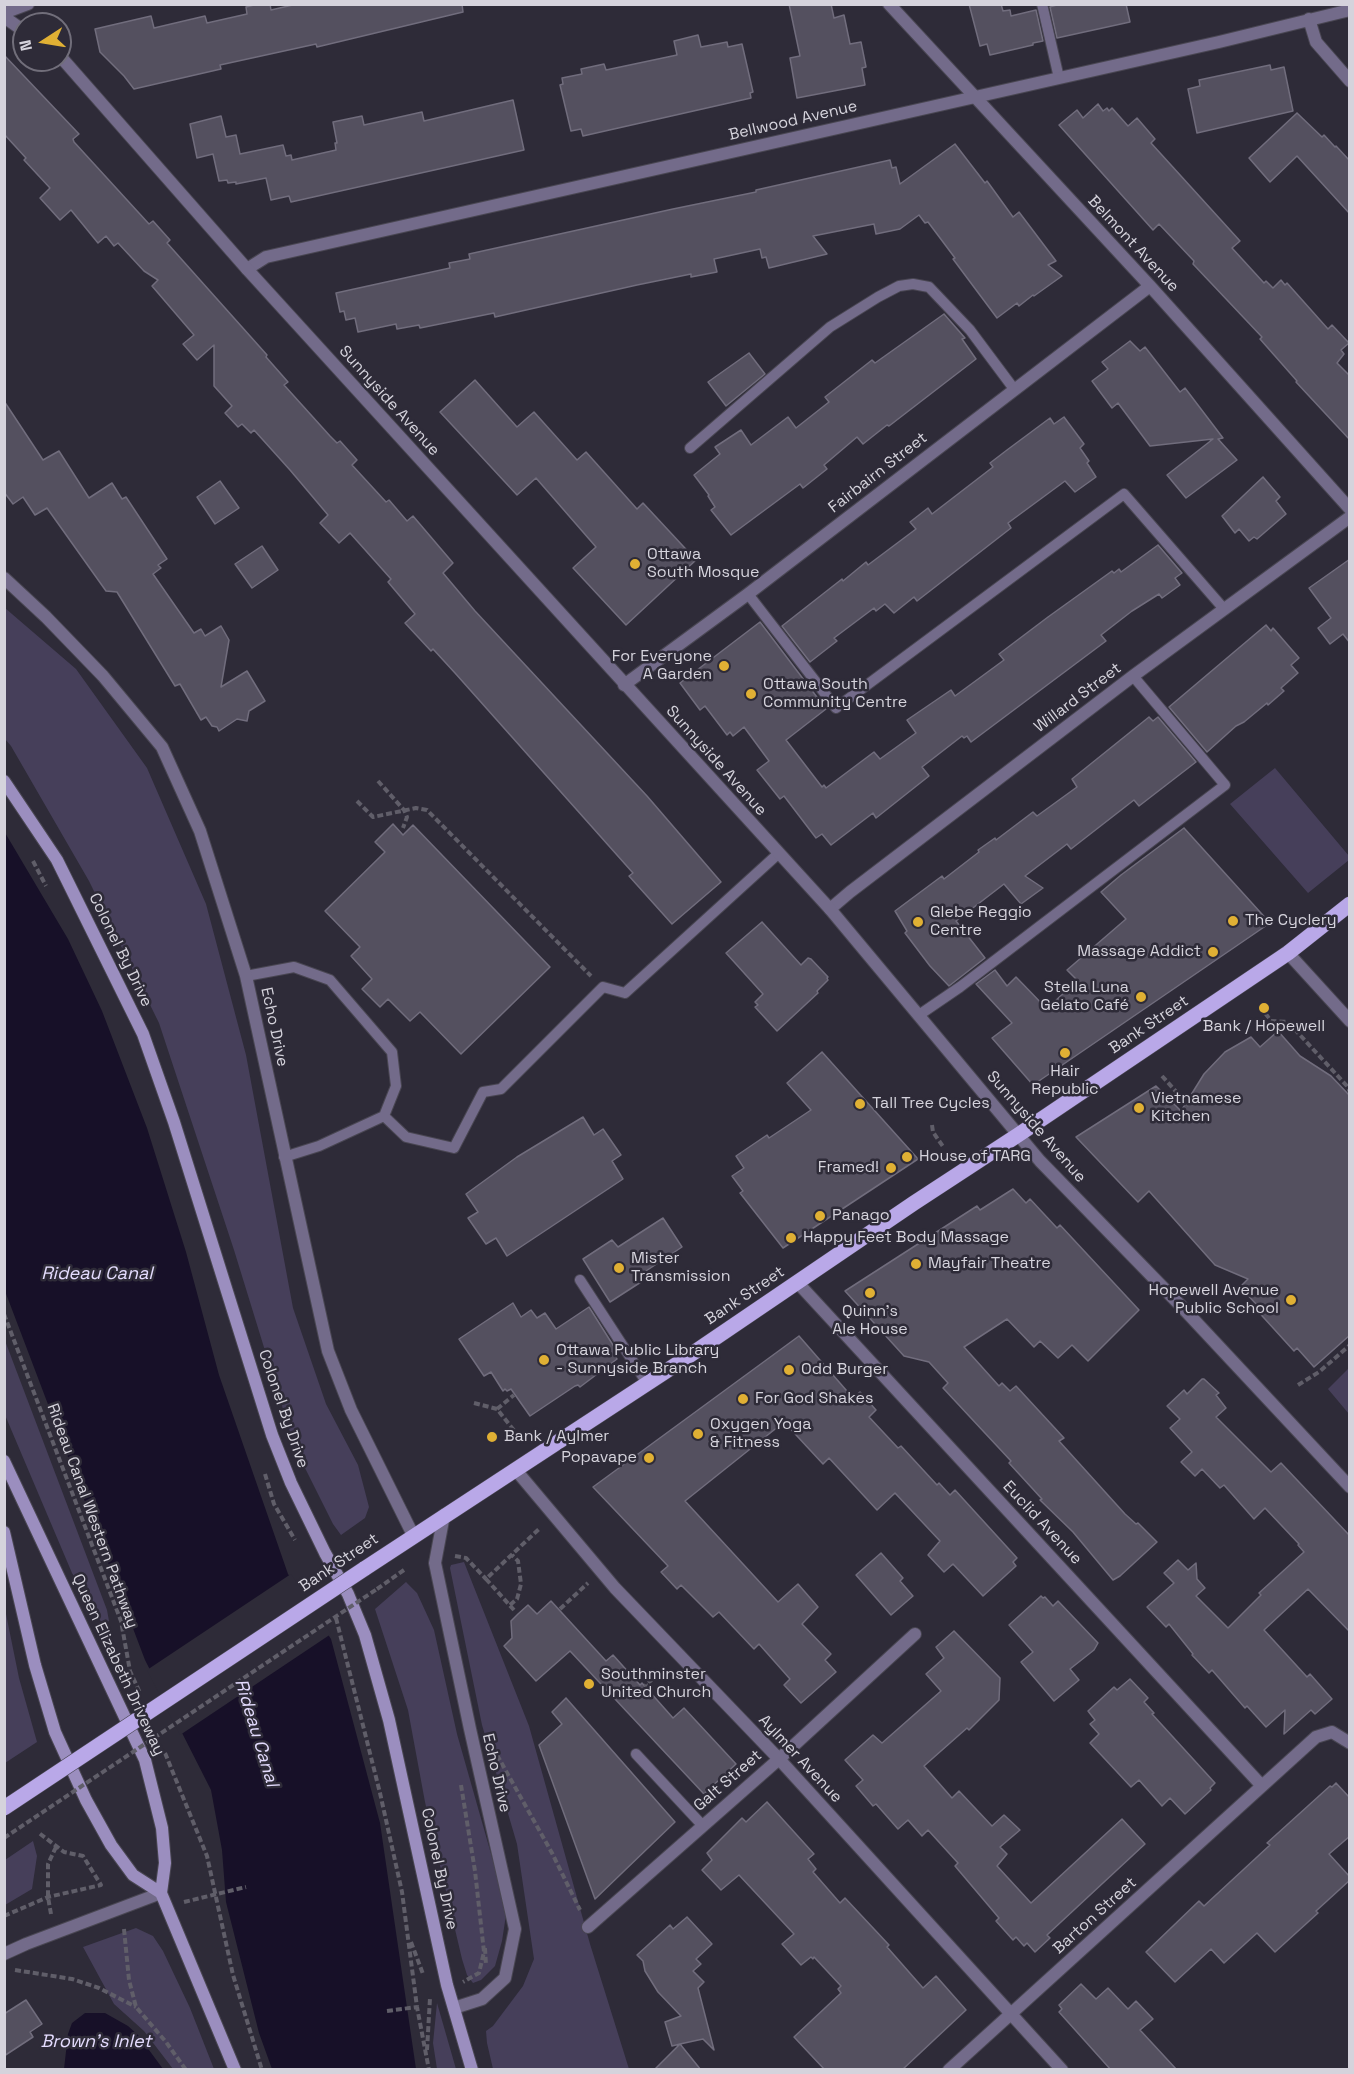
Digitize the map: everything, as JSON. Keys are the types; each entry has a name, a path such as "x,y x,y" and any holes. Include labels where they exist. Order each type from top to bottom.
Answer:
{"main road":[{"name":"Colonel By Drive","path":"4,781 57,860 143,1034 174,1122 272,1435 291,1483 348,1594 365,1635 389,1720 448,1986 472,2070"},
{"name":"Bank Street","path":"4,1808 1018,1136 1288,953 1350,904"},
{"name":"Queen Elizabeth Driveway","path":"4,1461 145,1760 162,1828 165,1863 160,1893"},
{"path":"4,1532 35,1665 55,1732 86,1800 111,1845 133,1875 160,1893 235,2069"}],"street":[{"path":"4,15 28,4"},
{"name":"Belmont Avenue","path":"889,4 1150,286 1350,508"},
{"name":"Bellwood Avenue","path":"247,269 266,257 1220,42 1350,10"},
{"path":"1309,19 1316,42 1350,81"},
{"name":"Sunnyside Avenue","path":"72,70 247,269 830,909 1018,1136 1350,1487"},
{"name":"Fairbairn Street","path":"624,685 747,594 1150,286"},
{"name":"Willard Street","path":"830,909 1132,676 1350,517"},
{"name":"Echo Drive","path":"4,578 46,617 103,676 162,747 200,831 246,976 328,1351 351,1410 413,1535"},
{"path":"1288,953 1350,1021"},
{"name":"Euclid Avenue","path":"796,1282 1262,1786"},
{"name":"Aylmer Avenue","path":"515,1469 615,1588 779,1759 1062,2070"},
{"name":"Echo Drive","path":"444,1515 435,1563 515,1929 506,1978 482,1999 454,2008"},
{"name":"Galt Street","path":"588,1927 779,1759 915,1634"},
{"name":"Barton Street","path":"949,2070 1317,1737 1332,1732 1350,1743"},
{"path":"4,1954 160,1893"}],"lane":[{"path":"1042,4 1059,78"},
{"path":"690,448 830,327 899,286 913,284 929,287 970,330 1014,389"},
{"path":"747,594 836,708 1124,494 1224,609"},
{"path":"919,1015 960,987 1225,785 1132,676"},
{"path":"384,1116 406,1137 454,1148 483,1092 501,1089 603,987 625,993 779,854"},
{"path":"246,976 294,967 330,980 392,1052 396,1086 384,1116 319,1146 284,1157"},
{"path":"580,1280 647,1383"},
{"path":"636,1754 703,1826"}],"path":[{"path":"378,781 408,817 403,828"},
{"path":"357,801 373,817 416,808 427,810 572,959 603,987"},
{"path":"1260,1006 1271,1021 1288,1022 1350,1092"},
{"path":"1162,1076 1189,1106"},
{"path":"932,1125 933,1132 944,1148"},
{"name":"Rideau Canal Western Pathway","path":"4,1314 121,1621 130,1671 144,1703"},
{"path":"1298,1385 1319,1372 1350,1345"},
{"path":"497,1409 514,1395"},
{"path":"474,1402 497,1409 516,1433"},
{"path":"486,1579 539,1529"},
{"path":"450,1555 466,1558 514,1610"},
{"path":"510,1605 517,1599 522,1584 518,1561 512,1555"},
{"path":"560,1609 588,1583"},
{"path":"4,1838 377,1589"},
{"path":"647,1689 649,1687 646,1685 665,1667"},
{"path":"470,1729 485,1735 552,1853 588,1927"},
{"path":"157,1734 207,1856 233,1975 262,2070"},
{"path":"430,1991 479,1973 483,1964 475,1871 459,1777"},
{"path":"4,1916 48,1897 101,1885 83,1856 64,1852 39,1833"},
{"path":"54,1933 48,1897 48,1864 56,1847"},
{"path":"165,1906 246,1887"},
{"path":"124,1929 129,1980 136,2007"},
{"path":"408,1937 430,1991 426,2057"},
{"path":"12,1970 72,1979 99,1988 136,2007 186,2070"},
{"path":"387,2011 417,2007"}],"shaded area":[{"path":"5,608 76,669 147,768 206,904 246,1055 293,1308 326,1404 358,1465 369,1507 365,1518 341,1535 333,1524 295,1448 234,1250 159,1023 89,881 5,739"},
{"path":"1275,768 1349,856 1349,860 1308,893 1230,804"},
{"path":"4,1338 107,1610 109,1621 103,1625 72,1573 5,1415"},
{"path":"1349,1368 1349,1414 1328,1389"},
{"path":"464,1562 529,1726 590,1944 629,2069 493,2069 486,2031 493,2026 523,1986 534,1959 517,1844 482,1725 450,1568 451,1565"},
{"path":"406,1582 417,1593 434,1630 457,1734 499,1882 506,1915 495,1966 481,1980 473,1983 467,1975 462,1959 425,1802 408,1710 375,1609"},
{"path":"5,1609 19,1678 37,1742 5,1763"},
{"path":"33,1841 37,1856 32,1889 5,1905 5,1860"},
{"path":"136,1928 153,1936 163,1951 190,2008 214,2069 173,2069 144,2031 114,2004 83,1947"},
{"path":"437,2003 456,2069 437,2069 433,2043"}],"water":[{"name":"Rideau Canal","path":"4,831 68,939 102,1011 147,1128 186,1252 219,1375 288,1574 331,1639 380,1823 416,2069 272,2069 259,2033 226,1902 222,1850 211,1790 145,1660 5,1291"},
{"name":"Brown's Inlet","path":"85,2013 105,2013 128,2026 138,2035 163,2069 64,2069 68,2034 72,2023"}],"pier":[{"path":"291,1574 331,1634 180,1735 147,1670"}],"building":[{"path":"270,4 271,10 297,4 462,4 463,12 317,47 316,44 220,65 221,69 134,89 100,52 95,29 151,16 154,28 205,16 207,23 247,14 246,7"},
{"path":"789,4 831,4 834,18 844,15 850,44 861,42 866,67 862,68 865,85 797,98 790,58 800,56"},
{"path":"969,4 1001,4 1003,11 1010,10 1011,16 1036,10 1043,41 990,55 987,44 980,46"},
{"path":"1060,4 1126,4 1130,22 1057,38 1050,7"},
{"path":"698,35 701,47 727,42 728,47 742,44 753,92 750,93 751,98 583,136 581,129 571,131 560,85 563,84 562,78 582,74 581,69 604,64 606,70 677,55 674,41"},
{"path":"4,55 12,63 12,72 20,72 79,134 73,139 74,142 149,224 153,221 170,240 167,243 267,355 266,357 288,382 284,385 330,436 337,443 340,441 357,460 352,465 386,502 389,500 407,521 413,516 453,563 443,573 475,611 647,796 721,882 672,924 629,876 633,873 455,673 405,623 415,614 388,582 391,579 350,533 339,543 320,523 328,515 290,470 254,430 251,433 242,424 238,427 225,413 232,406 214,386 214,345 197,360 183,344 194,335 152,286 158,280 144,271 118,243 114,246 106,236 98,243 71,210 60,220 40,198 50,188 4,134"},
{"path":"1270,65 1271,70 1284,67 1293,111 1197,133 1188,89 1200,86 1199,80"},
{"path":"513,100 524,150 291,202 289,196 271,200 266,178 236,184 236,182 228,183 227,180 219,181 213,154 197,158 190,124 221,116 226,137 236,135 240,154 283,145 286,156 291,155 292,160 336,150 333,122 362,116 364,125 422,112 424,121"},
{"path":"1098,104 1103,111 1107,108 1109,111 1112,108 1128,126 1137,118 1155,139 1151,143 1240,241 1232,248 1264,283 1266,281 1273,288 1281,280 1285,285 1287,283 1328,329 1332,325 1349,343 1341,350 1344,354 1337,363 1350,376 1350,440 1296,382 1260,339 1262,337 1193,264 1194,261 1159,224 1153,230 1059,125 1077,110 1083,118"},
{"path":"1297,113 1322,137 1324,135 1350,161 1350,214 1297,156 1270,182 1249,158"},
{"path":"955,144 985,183 987,181 1013,217 1019,212 1056,261 1048,265 1062,276 1019,306 1017,303 997,318 928,222 925,223 919,215 900,229 876,234 874,224 813,236 827,254 769,268 766,257 762,258 760,249 714,259 717,272 691,277 691,274 495,317 494,313 420,328 419,325 397,329 396,324 358,332 355,318 346,320 344,311 340,312 336,293 450,268 449,263 470,259 469,254 756,192 756,190 890,160 892,168 896,167 900,184"},
{"path":"944,314 965,338 962,339 976,359 863,444 857,437 824,465 827,469 803,488 800,484 731,535 711,510 715,507 694,475 720,454 715,447 741,430 751,445 788,417 796,428 829,402 825,397 872,360 875,363"},
{"path":"1130,341 1140,351 1145,347 1180,392 1185,388 1223,438 1218,439 1237,460 1186,498 1167,475 1213,439 1150,446 1118,403 1112,408 1092,381 1108,369 1102,362"},
{"path":"749,353 765,374 726,406 708,382"},
{"path":"475,380 517,427 534,412 577,460 586,452 637,509 643,503 696,560 626,625 573,568 596,547 536,478 517,495 440,412"},
{"path":"4,401 43,460 59,451 89,498 112,483 122,499 126,497 167,559 158,565 161,568 153,574 194,633 201,629 205,636 221,626 229,640 221,687 247,671 265,701 249,711 247,721 237,719 219,731 206,717 201,720 180,684 175,686 117,592 106,591 47,508 35,515 23,497 13,504 4,492"},
{"path":"1064,417 1084,444 1080,448 1096,477 1075,492 1065,481 1008,523 1011,528 917,601 914,597 894,613 885,604 876,611 874,608 834,638 837,641 810,662 782,626 842,579 843,581 866,562 868,565 916,529 910,522 928,508 932,514 993,467 990,463 1050,418 1054,424"},
{"path":"1263,477 1280,497 1276,501 1286,514 1257,539 1254,537 1249,541 1239,529 1235,533 1222,516"},
{"path":"220,481 239,508 215,524 197,497"},
{"path":"1158,545 1182,573 1175,578 1180,585 1162,598 1159,594 1132,611 1101,635 1106,641 971,742 967,736 964,738 962,736 922,767 929,776 876,818 873,813 831,845 822,834 816,838 784,796 780,799 757,770 769,761 744,727 733,736 730,732 727,735 705,706 700,710 680,683 760,622 826,709 786,740 822,787 824,785 826,788 874,752 880,759 916,733 907,720 951,690 955,696 1004,660 999,654 1048,617 1112,571 1114,573 1119,569 1121,572"},
{"path":"262,546 278,570 252,588 235,564"},
{"path":"1350,559 1350,643 1343,634 1330,644 1318,628 1331,618 1309,588"},
{"path":"1266,625 1271,631 1273,628 1299,658 1291,665 1298,673 1281,688 1284,691 1268,705 1267,703 1236,726 1207,752 1169,707"},
{"path":"1149,717 1153,721 1158,717 1196,762 1139,806 1134,800 1071,849 1067,844 1025,876 1043,888 1021,904 1004,884 956,921 985,958 949,986 930,966 905,933 907,931 895,911 942,876 944,879 979,852 978,850 995,838 996,840 1033,812 1037,816 1077,787 1072,779"},
{"path":"393,824 403,835 413,825 550,967 461,1054 420,1012 410,1021 388,999 380,1007 362,989 372,979 351,956 360,947 325,911 385,852 375,842"},
{"path":"1184,828 1270,923 1033,1085 992,1038 1012,1023 976,984 995,970 1007,986 1016,977 1047,1009 1077,980 1067,970 1126,919 1101,892"},
{"path":"762,922 801,965 808,958 811,959 828,977 828,980 817,991 818,993 777,1031 755,1007 758,1005 755,1002 763,994 726,953"},
{"name":"Hopewell Avenue Public School","path":"1278,1031 1300,1056 1331,1076 1350,1096 1350,1335 1314,1367 1297,1348 1294,1351 1254,1307 1257,1305 1240,1287 1248,1279 1215,1265 1149,1191 1138,1202 1076,1137 1156,1086 1181,1111 1204,1074 1225,1052 1251,1037 1260,1047"},
{"path":"822,1052 918,1159 783,1248 740,1193 743,1191 732,1176 744,1168 736,1156 767,1135 769,1138 811,1110 787,1083"},
{"path":"583,1117 594,1135 603,1129 621,1155 612,1161 623,1179 507,1256 496,1238 486,1244 468,1218 478,1212 466,1194 517,1157"},
{"path":"1013,1189 1026,1203 1030,1199 1057,1228 1060,1225 1139,1310 1088,1361 1072,1345 1058,1358 1040,1341 1034,1347 1007,1319 964,1347 999,1386 1002,1383 1010,1391 1016,1386 1064,1438 1059,1441 1125,1514 1157,1542 1113,1580 1073,1532 1040,1500 1042,1499 1009,1463 1011,1461 943,1388 948,1383 929,1362 904,1356 845,1291 977,1206 980,1210"},
{"name":"Mister Transmission","path":"663,1218 682,1247 637,1277 641,1282 610,1302 583,1259 612,1240 618,1247"},
{"name":"Ottawa Public Library - Sunnyside Branch","path":"513,1303 521,1317 531,1310 537,1318 545,1313 556,1329 589,1307 618,1353 615,1355 617,1359 580,1387 575,1386 530,1416 511,1389 503,1391 491,1372 484,1376 459,1339"},
{"path":"799,1336 853,1398 860,1392 876,1410 869,1417 898,1448 901,1446 937,1485 939,1483 950,1495 955,1490 1017,1558 1013,1562 1016,1566 983,1596 953,1564 944,1572 928,1555 940,1541 895,1493 877,1510 829,1458 823,1464 784,1422 685,1501 778,1602 798,1584 818,1607 802,1624 831,1654 825,1660 836,1672 801,1703 784,1685 790,1679 759,1644 754,1649 719,1612 713,1617 681,1585 677,1589 661,1572 668,1566 593,1487"},
{"path":"1202,1379 1219,1393 1216,1395 1226,1408 1216,1417 1271,1472 1281,1463 1350,1536 1350,1632 1308,1589 1264,1630 1307,1677 1310,1674 1332,1699 1315,1714 1311,1710 1284,1734 1285,1710 1266,1727 1247,1706 1245,1708 1212,1670 1209,1673 1192,1655 1169,1624 1166,1627 1147,1607 1174,1583 1164,1573 1178,1560 1188,1570 1196,1563 1197,1579 1205,1588 1196,1596 1228,1628 1261,1595 1259,1593 1304,1552 1265,1508 1254,1519 1224,1485 1220,1488 1202,1469 1195,1476 1181,1462 1192,1452 1170,1428 1180,1419 1167,1406 1184,1390 1187,1394"},
{"path":"881,1553 903,1578 900,1581 913,1596 891,1615 856,1575"},
{"path":"1041,1596 1053,1606 1058,1601 1098,1643 1094,1650 1070,1669 1079,1680 1054,1701 1021,1662 1033,1652 1009,1625"},
{"path":"551,1601 606,1661 613,1655 673,1718 684,1708 736,1764 704,1794 570,1651 536,1681 504,1646 512,1638 511,1621 518,1614 528,1605 537,1614"},
{"path":"954,1631 1000,1678 999,1700 969,1730 967,1728 924,1766 952,1798 959,1791 992,1826 1004,1815 1020,1830 1000,1847 1007,1854 997,1866 1031,1903 1122,1819 1145,1844 1047,1935 1050,1938 1035,1952 1027,1943 1024,1946 1016,1937 1013,1940 996,1921 999,1918 955,1866 958,1863 928,1830 922,1836 908,1820 898,1829 876,1804 873,1806 856,1786 863,1780 845,1760 873,1735 882,1743 941,1691 926,1674 944,1658 936,1647"},
{"path":"1130,1679 1148,1698 1144,1702 1154,1713 1152,1714 1215,1783 1210,1788 1211,1790 1185,1814 1170,1798 1162,1806 1139,1780 1131,1787 1090,1743 1099,1734 1090,1724 1095,1720 1088,1711 1114,1687 1117,1690"},
{"path":"566,1698 675,1822 595,1899 539,1745 562,1724 552,1712"},
{"path":"1336,1783 1350,1798 1350,1836 1329,1854 1350,1877 1350,1880 1275,1952 1257,1933 1224,1963 1211,1949 1175,1982 1146,1952 1199,1901 1204,1906 1270,1845 1267,1843"},
{"path":"767,1802 814,1854 808,1859 816,1869 813,1872 840,1903 845,1898 889,1945 887,1947 923,1988 936,1976 966,2010 902,2070 825,2070 794,2037 841,1993 838,1989 841,1986 814,1957 801,1965 782,1944 794,1934 739,1875 721,1890 702,1870 712,1860 707,1853 742,1818 746,1822"},
{"path":"687,1917 712,1944 696,1959 701,1964 693,1971 704,1982 698,1988 714,2050 703,2039 672,2046 665,2022 681,2016 658,1992 645,1971 643,1961 637,1955 670,1925 673,1929"},
{"path":"1081,1984 1096,1999 1108,1988 1128,2009 1136,2001 1153,2019 1140,2030 1177,2070 1111,2070 1059,2012 1062,2009 1059,2005"},
{"path":"26,2000 42,2024 30,2032 33,2037 4,2056 4,2014"},
{"path":"680,2044 701,2070 654,2070"}],"place":[{"name":"Ottawa South Mosque","path":"635,564"},
{"name":"For Everyone A Garden","path":"724,666"},
{"name":"Ottawa South Community Centre","path":"751,694"},
{"name":"The Cyclery","path":"1233,921"},
{"name":"Glebe Reggio Centre","path":"918,922"},
{"name":"Massage Addict","path":"1213,952"},
{"name":"Stella Luna Gelato Café","path":"1141,997"},
{"name":"Bank / Hopewell","path":"1264,1008"},
{"name":"Hair Republic","path":"1065,1053"},
{"name":"Tall Tree Cycles","path":"860,1104"},
{"name":"Vietnamese Kitchen","path":"1139,1108"},
{"name":"House of TARG","path":"907,1157"},
{"name":"Framed!","path":"891,1168"},
{"name":"Panago","path":"820,1216"},
{"name":"Happy Feet Body Massage","path":"791,1238"},
{"name":"Mayfair Theatre","path":"916,1264"},
{"name":"Mister Transmission","path":"619,1268"},
{"name":"Quinn's Ale House","path":"870,1293"},
{"name":"Hopewell Avenue Public School","path":"1291,1300"},
{"name":"Ottawa Public Library - Sunnyside Branch","path":"544,1360"},
{"name":"Odd Burger","path":"789,1370"},
{"name":"For God Shakes","path":"743,1399"},
{"name":"Oxygen Yoga & Fitness","path":"698,1434"},
{"name":"Bank / Aylmer","path":"492,1437"},
{"name":"Popavape","path":"649,1458"},
{"name":"Southminster United Church","path":"589,1684"}]}
